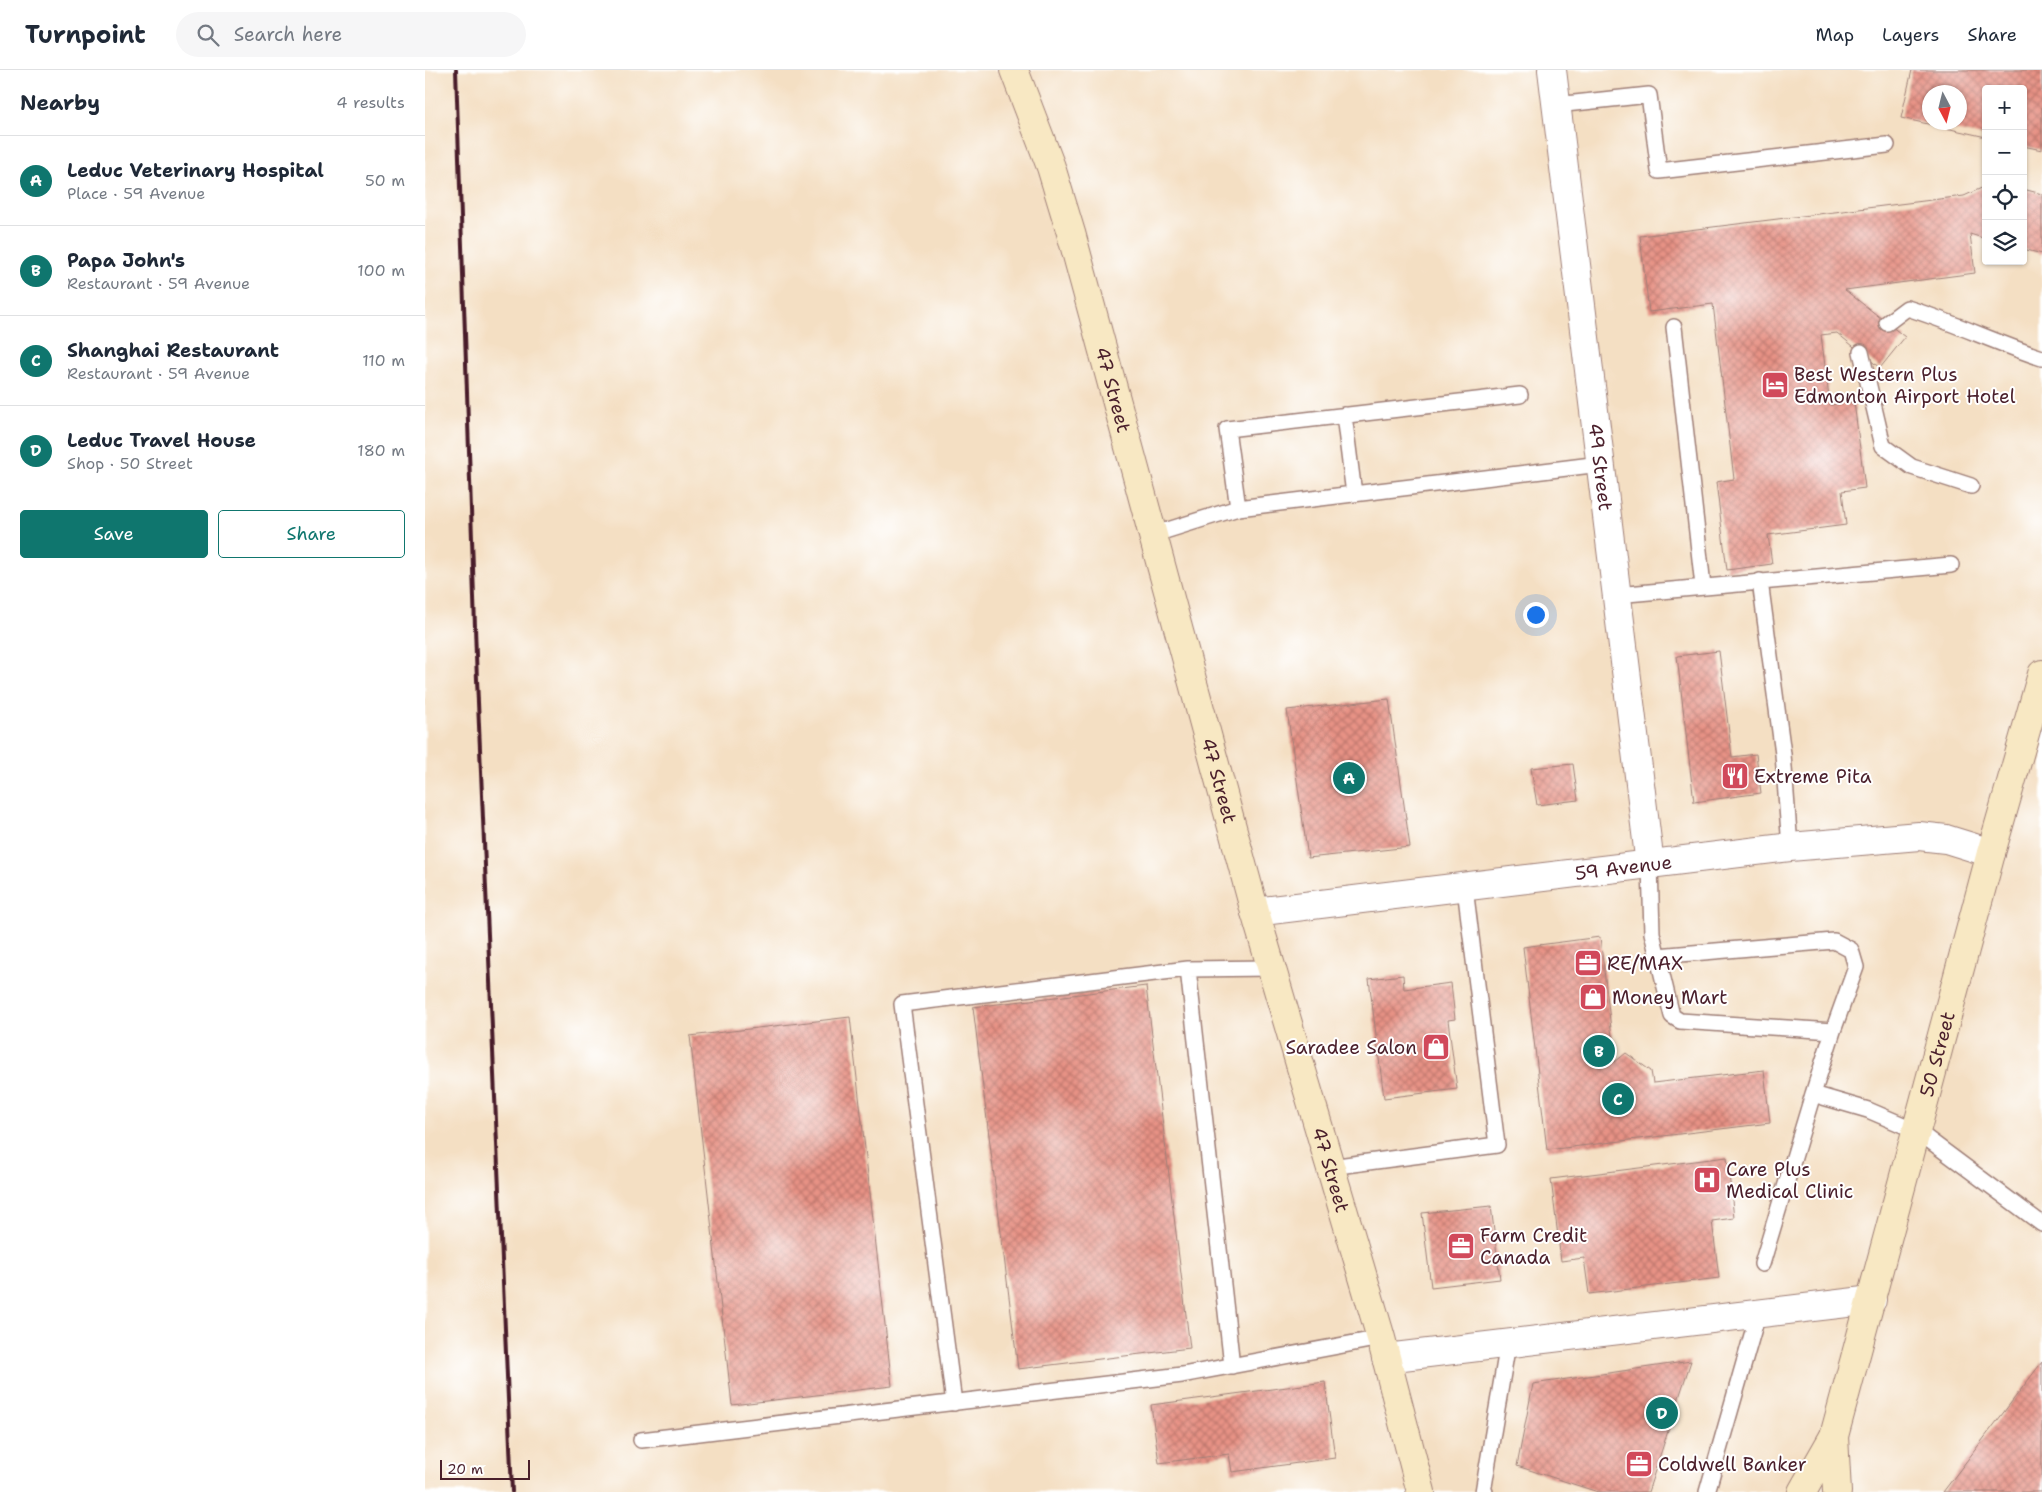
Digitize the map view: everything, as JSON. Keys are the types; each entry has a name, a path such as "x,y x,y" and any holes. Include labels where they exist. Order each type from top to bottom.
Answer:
{"street":[{"name":"47 Street","path":"1014,70 1051,167 1068,224 1255,912 1383,1348 1421,1492"},
{"name":"49 Street","path":"1552,70 1650,865"},
{"name":"50 Street","path":"1802,1492 1834,1436 1991,853 2042,674"},
{"name":"59 Avenue","path":"1255,912 1465,888 1790,847 1919,836 1946,839 1991,853"},
{"path":"1383,1348 1508,1343 1872,1300"},
{"name":"50 Street","path":"1834,1436 1837,1492"}],"lane":[{"path":"1556,105 1649,95 1659,172 1887,145"},
{"path":"1887,323 1907,308 1940,318 2005,346 2042,358"},
{"path":"1674,327 1703,586"},
{"path":"1861,352 1883,446 1912,467 1971,486"},
{"path":"1237,508 1227,428 1520,394"},
{"path":"1343,415 1353,494"},
{"path":"1152,535 1237,508 1600,464"},
{"path":"1616,595 1951,565"},
{"path":"1760,581 1783,754 1790,847"},
{"path":"1650,865 1652,933 1672,1016 1680,1021 1833,1031"},
{"path":"1330,1167 1497,1145 1465,888"},
{"path":"1657,956 1834,941 1851,950 1857,966 1833,1031 1813,1094 1763,1264"},
{"path":"954,1403 902,1004 1188,969 1271,968"},
{"path":"1188,969 1232,1366"},
{"path":"1813,1094 1868,1110 1917,1131 2042,1224"},
{"path":"1707,1492 1758,1314"},
{"path":"1484,1492 1508,1343"},
{"path":"641,1440 1182,1375 1232,1366 1383,1348"}],"building":[{"path":"1912,70 2042,70 2042,150 2027,147 2027,85 1982,85 1982,136 1955,130 1967,130 1967,85 1922,85 1922,123 1901,118"},
{"name":"Best Western Plus Edmonton Airport Hotel","path":"1982,188 1982,238 1970,234 1975,273 1845,290 1905,337 1880,368 1837,333 1821,335 1830,405 1854,402 1865,488 1842,491 1846,525 1768,535 1772,564 1727,570 1716,482 1734,479 1713,304 1649,312 1640,236 1964,196"},
{"path":"2027,190 2042,194 2042,254 2027,250"},
{"path":"1719,651 1732,757 1756,754 1761,793 1694,802 1677,656"},
{"path":"1389,699 1410,847 1308,858 1287,710"},
{"path":"1573,764 1578,800 1537,805 1531,768"},
{"path":"1600,937 1615,1062 1626,1053 1651,1071 1653,1083 1764,1070 1770,1123 1547,1150 1523,947"},
{"path":"1403,975 1404,989 1451,983 1455,1019 1448,1020 1457,1089 1384,1098 1369,979"},
{"path":"1146,986 1190,1348 1018,1369 973,1007"},
{"path":"850,1017 892,1386 732,1405 690,1036"},
{"path":"1727,1157 1734,1218 1712,1221 1719,1278 1589,1294 1584,1258 1561,1261 1551,1179"},
{"name":"Farm Credit Canada","path":"1491,1206 1500,1279 1431,1287 1422,1213"},
{"path":"1691,1361 1648,1492 1598,1492 1517,1466 1533,1384"},
{"path":"2042,1362 2042,1492 1943,1492"},
{"path":"1325,1382 1335,1458 1232,1472 1229,1454 1159,1463 1151,1405"}],"railway":[{"path":"456,70 476,656 512,1492"}],"place":[{"name":"Best Western Plus Edmonton Airport Hotel","path":"1775,385"},
{"name":"Extreme Pita","path":"1735,776"},
{"name":"Leduc Veterinary Hospital","path":"1349,778"},
{"name":"RE/MAX","path":"1588,963"},
{"name":"Money Mart","path":"1593,997"},
{"name":"Saradee Salon","path":"1436,1047"},
{"name":"Papa John's","path":"1599,1051"},
{"name":"Shanghai Restaurant","path":"1618,1099"},
{"name":"Care Plus Medical Clinic","path":"1707,1180"},
{"name":"Farm Credit Canada","path":"1461,1246"},
{"name":"Leduc Travel House","path":"1662,1413"},
{"name":"Coldwell Banker","path":"1639,1464"}]}
